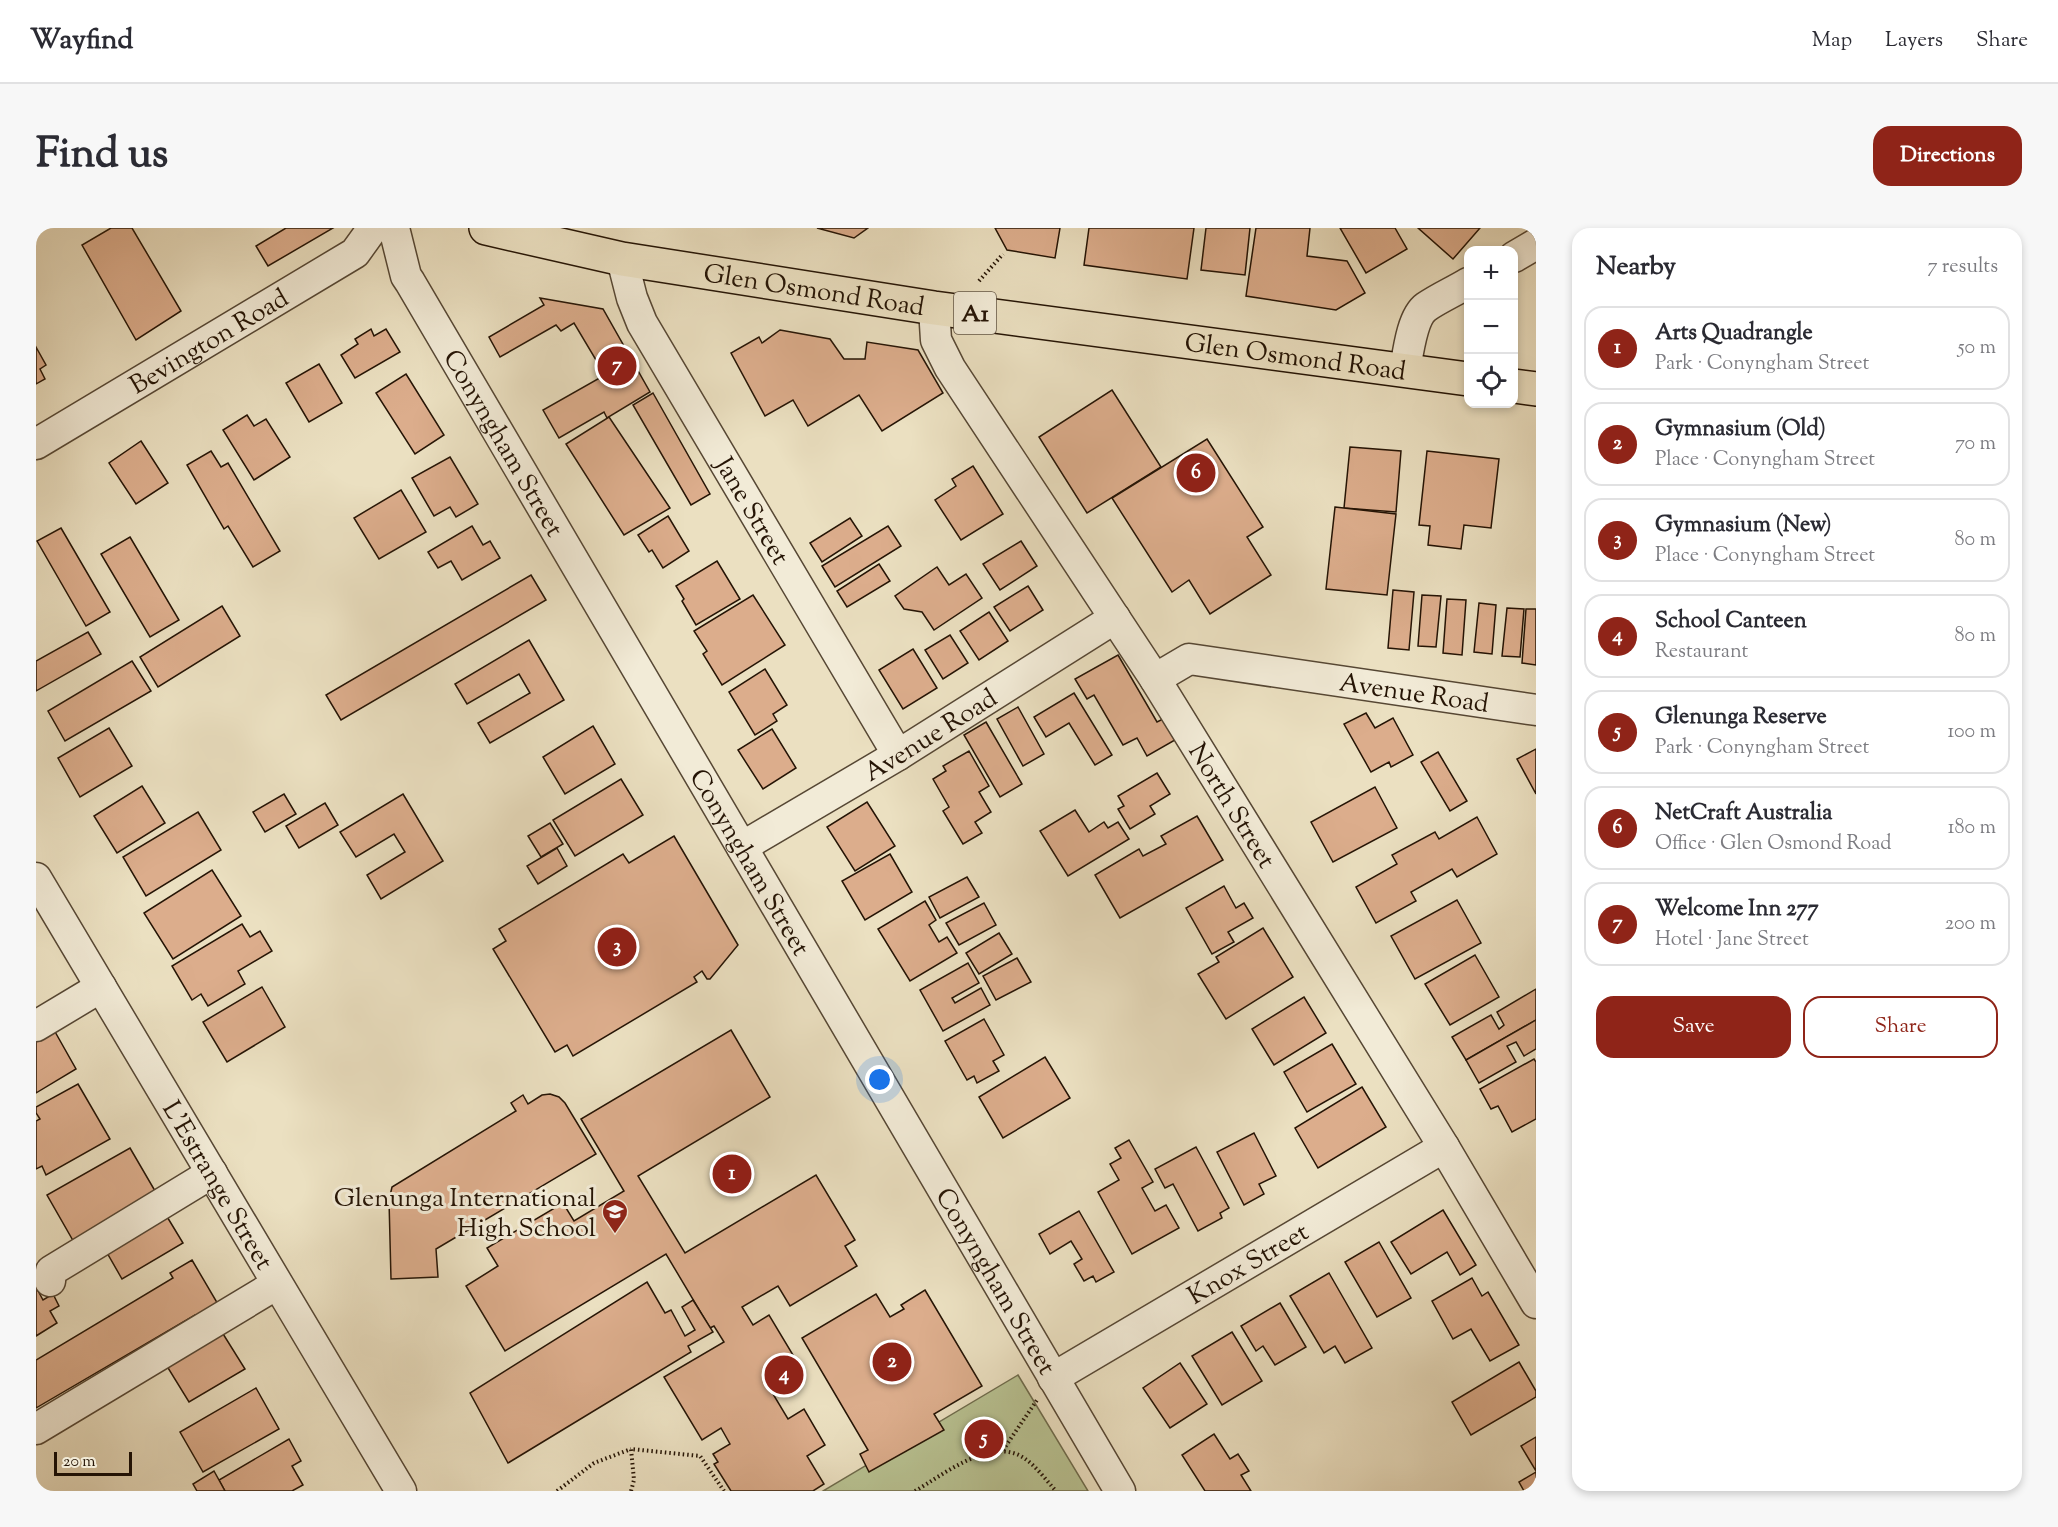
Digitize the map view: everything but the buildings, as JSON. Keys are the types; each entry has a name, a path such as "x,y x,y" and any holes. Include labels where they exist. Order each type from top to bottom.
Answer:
{"highway":[{"name":"Glen Osmond Road","path":"486,228 622,259 934,308 1464,379"},
{"path":"1518,387 1536,389"}],"street":[{"name":"Bevington Road","path":"36,444 355,253 373,228"},
{"name":"Conyngham Street","path":"394,228 406,276 1120,1491"},
{"path":"1518,255 1536,244"},
{"name":"Jane Street","path":"622,259 632,298 642,323 898,754"},
{"path":"1405,370 1413,328 1420,314 1425,307 1464,285"},
{"name":"North Street","path":"934,308 936,340 941,353 1155,680 1444,1147 1536,1304"},
{"name":"Avenue Road","path":"742,847 898,754 1115,618"},
{"name":"Avenue Road","path":"1155,680 1189,659 1536,710"},
{"name":"L'Estrange Street","path":"36,878 400,1491"},
{"path":"36,1026 101,987"},
{"name":"Knox Street","path":"1053,1378 1444,1147"},
{"path":"50,1281 51,1271 212,1173"},
{"path":"36,1429 277,1284"}],"path":[{"path":"979,281 1004,254"},
{"path":"1003,1450 1053,1378"},
{"path":"631,1491 634,1480 632,1449"},
{"path":"557,1491 594,1463 632,1449 700,1456 724,1491"},
{"path":"915,1491 977,1455 1003,1450 1023,1457 1056,1491"}],"green space":[{"path":"1018,1375 1088,1491 823,1491"}],"place":[{"name":"Welcome Inn 277","path":"617,366"},
{"name":"NetCraft Australia","path":"1196,473"},
{"name":"Gymnasium (New)","path":"617,947"},
{"name":"Arts Quadrangle","path":"732,1174"},
{"name":"Glenunga International High School","path":"615,1235"},
{"name":"Gymnasium (Old)","path":"892,1362"},
{"name":"School Canteen","path":"784,1375"},
{"name":"Glenunga Reserve","path":"984,1439"}]}
